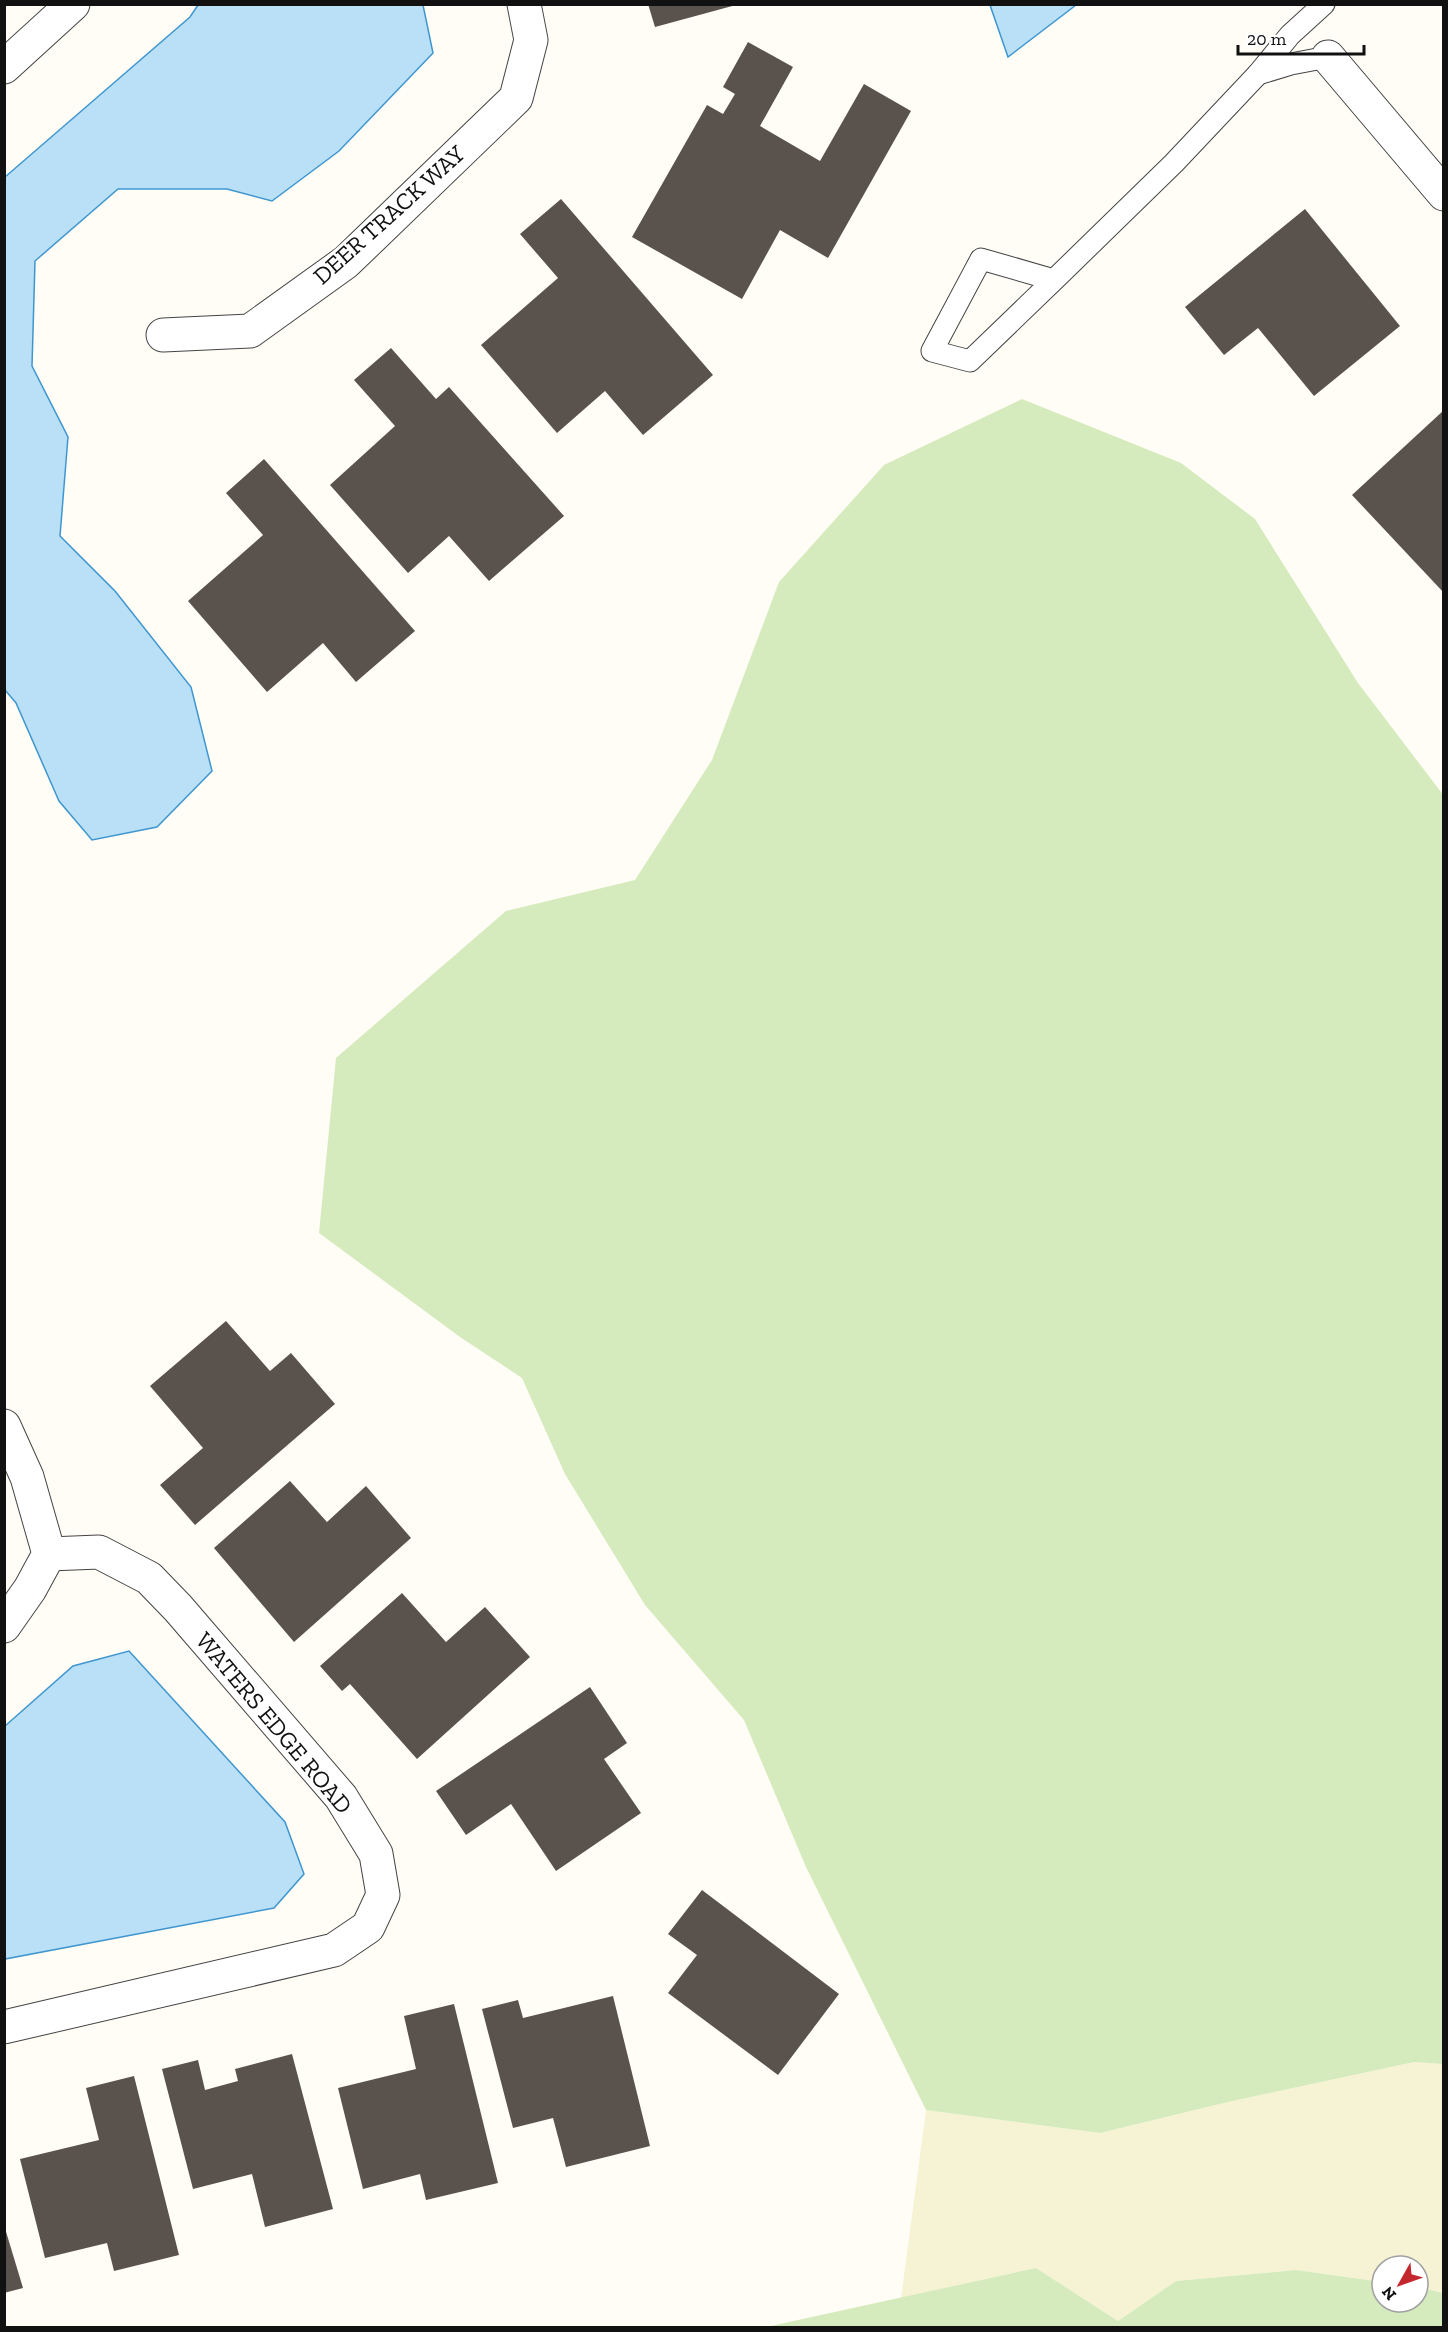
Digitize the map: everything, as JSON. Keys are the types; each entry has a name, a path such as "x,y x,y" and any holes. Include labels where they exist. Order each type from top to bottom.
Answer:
{"street":[{"path":"4,67 73,4"},
{"name":"DEER TRACK WAY","path":"163,335 250,331 346,262 516,98 531,40 524,4"},
{"path":"1329,57 1443,194"},
{"path":"4,1426 27,1477 49,1554 30,1589 4,1626"},
{"name":"WATERS EDGE ROAD","path":"4,2027 334,1950 368,1927 383,1895 376,1854 341,1797 178,1608 149,1578 99,1552 49,1554"}],"lane":[{"path":"1054,280 981,259 932,351 970,361 1054,280 1174,163 1258,74 1290,35 1324,4"},
{"path":"1258,74 1291,64 1329,57"}],"shaded area":[{"path":"1414,2062 1443,2064 1443,2293 1430,2290 1430,2254 1370,2254 1370,2280 1296,2270 1176,2281 1118,2321 1036,2268 901,2298 926,2110 1100,2133 1228,2102"}],"green space":[{"path":"1022,399 1181,463 1255,519 1358,683 1444,796 1443,2064 1414,2062 1228,2102 1100,2133 926,2110 806,1867 744,1720 645,1605 565,1474 522,1378 460,1337 319,1233 336,1058 506,911 635,880 712,760 779,582 884,465"},
{"path":"1036,2268 1118,2321 1176,2281 1296,2270 1370,2280 1370,2314 1430,2314 1430,2290 1443,2293 1443,2327 766,2327"}],"water":[{"path":"990,4 1076,5 1008,57"},
{"path":"198,5 423,5 433,53 339,151 272,201 227,189 118,189 35,261 32,366 68,437 60,536 115,591 191,687 212,771 157,827 92,840 59,801 16,703 5,690 5,177 190,17"},
{"path":"129,1651 285,1822 304,1874 274,1908 5,1959 5,1726 73,1666"}],"building":[{"path":"648,4 736,4 736,5 655,27"},
{"path":"748,42 793,67 760,126 820,161 864,84 911,111 828,258 780,230 742,299 632,237 707,105 723,114 735,94 723,87"},
{"path":"561,199 713,375 643,435 605,391 557,433 481,345 558,278 520,234"},
{"path":"1305,209 1400,326 1314,396 1258,328 1224,355 1185,307"},
{"path":"391,348 436,399 449,387 564,516 489,581 449,536 408,573 330,485 395,426 354,380"},
{"path":"1444,410 1444,593 1352,495"},
{"path":"264,459 415,631 356,682 323,643 267,692 188,601 263,535 226,493"},
{"path":"226,1321 270,1371 291,1353 335,1404 195,1525 160,1485 203,1448 150,1386"},
{"path":"290,1481 327,1522 366,1486 411,1538 294,1642 214,1548"},
{"path":"402,1593 446,1642 485,1607 530,1657 417,1759 350,1684 342,1691 320,1666"},
{"path":"590,1687 627,1743 604,1759 641,1813 556,1871 511,1804 466,1835 436,1791"},
{"path":"702,1890 839,1994 778,2075 668,1993 697,1955 668,1934"},
{"path":"613,1996 650,2146 566,2167 553,2118 513,2128 482,2009 518,2000 523,2018"},
{"path":"454,2004 498,2183 426,2200 420,2174 363,2189 338,2088 416,2069 404,2016"},
{"path":"292,2054 333,2209 265,2227 252,2174 193,2189 162,2069 198,2060 205,2090 238,2081 235,2069"},
{"path":"134,2076 179,2255 114,2271 107,2243 45,2258 20,2159 99,2140 86,2088"},
{"path":"4,2225 23,2288 4,2293"}]}
